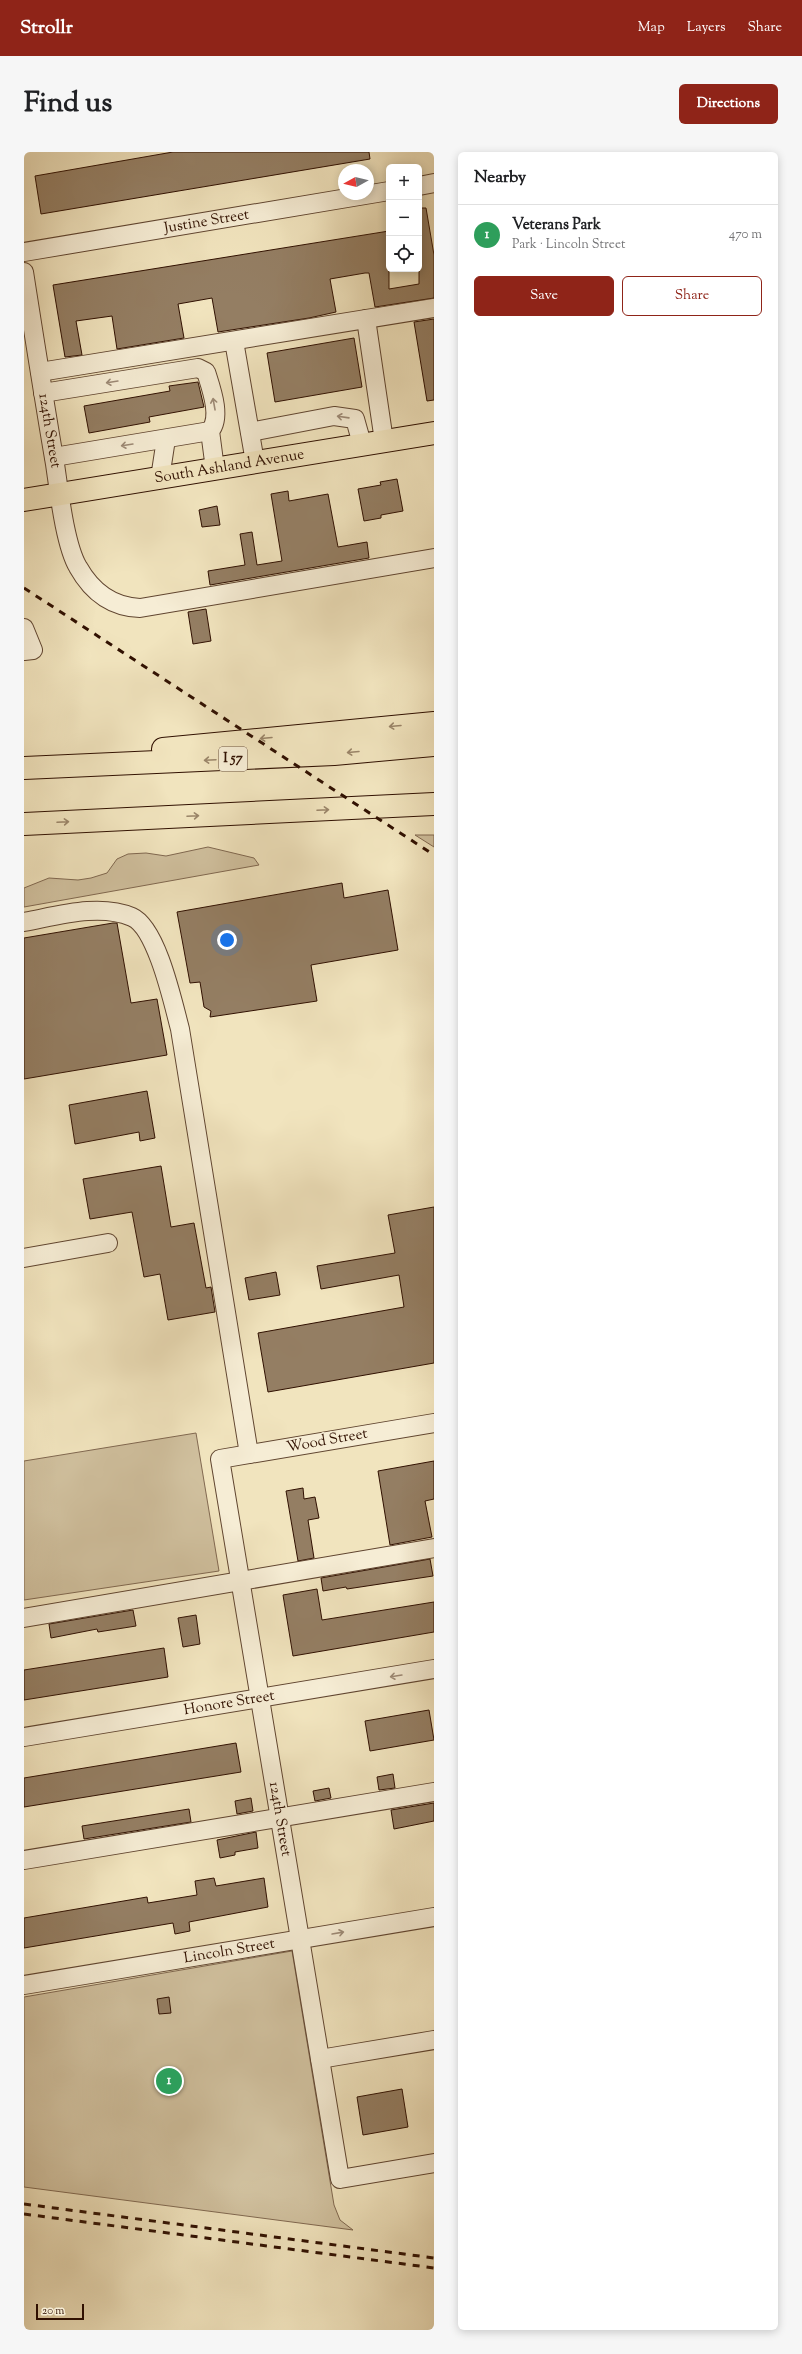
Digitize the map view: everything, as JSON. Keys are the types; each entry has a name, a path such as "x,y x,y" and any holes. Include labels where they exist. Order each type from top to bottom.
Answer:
{"main road":[{"name":"South Ashland Avenue","path":"24,500 434,433"},
{"path":"28,768 196,744 434,723"},
{"name":"I 57","path":"28,768 334,754 434,745"},
{"path":"24,824 434,804"},
{"path":"408,806 434,811"}],"street":[{"path":"422,185 434,183"},
{"name":"Justine Street","path":"24,252 386,192"},
{"name":"124th Street","path":"24,272 60,494 77,566 96,592 110,602 125,608 140,608 434,558"},
{"path":"40,372 434,308"},
{"path":"366,319 384,441"},
{"path":"234,341 255,462"},
{"path":"43,393 198,368 206,372 212,391 216,417 215,425 210,431 54,458"},
{"path":"250,432 334,416 356,419 362,444"},
{"path":"210,431 215,469"},
{"path":"160,478 166,439"},
{"path":"24,628 33,650 24,651"},
{"path":"24,922 72,913 108,911 133,917 150,934 180,1029 249,1454"},
{"path":"24,1258 108,1243"},
{"name":"Wood Street","path":"220,1459 434,1423"},
{"name":"124th Street","path":"220,1459 340,2179 434,2163"},
{"path":"24,1618 434,1548"},
{"name":"Honore Street","path":"24,1737 434,1669"},
{"path":"24,1860 434,1792"},
{"name":"Lincoln Street","path":"24,1985 434,1917"},
{"path":"320,2059 434,2040"}],"shaded area":[{"path":"415,835 434,835 434,847"},
{"path":"208,847 254,858 259,865 24,907 24,888 49,878 78,880 91,878 107,873 117,859 128,854 146,853 166,856"},
{"path":"196,1433 219,1571 24,1600 24,1461"},
{"path":"292,1951 334,2205 340,2220 353,2230 24,2187 24,1997"}],"building":[{"path":"173,152 369,152 370,159 41,214 35,176"},
{"path":"422,208 426,208 434,255 434,298 375,307 369,273 365,273 330,279 336,312 309,318 218,332 212,298 178,304 184,338 117,349 112,316 76,321 82,355 65,357 53,285 386,231 386,272 389,272 389,289 419,284 419,272 422,272"},
{"path":"434,319 434,400 427,401 414,322"},
{"path":"354,338 362,387 275,402 267,353"},
{"path":"198,382 204,407 149,417 150,422 89,433 84,406 170,391 169,386"},
{"path":"397,479 403,511 381,515 381,518 364,521 358,489 381,485 380,482"},
{"path":"288,491 289,501 328,494 338,547 367,542 369,558 210,585 208,571 245,565 240,534 252,532 257,565 282,561 271,494"},
{"path":"217,506 220,525 202,527 199,510"},
{"path":"206,609 211,641 193,644 188,612"},
{"path":"342,883 344,898 388,890 398,950 311,965 317,1001 210,1017 211,1011 204,1007 200,982 190,983 177,912"},
{"path":"117,923 131,1003 157,999 167,1055 24,1079 24,938"},
{"path":"147,1091 155,1138 140,1141 139,1132 75,1144 69,1105"},
{"path":"161,1166 171,1227 194,1223 206,1288 211,1287 215,1312 168,1320 160,1274 144,1277 132,1212 90,1219 83,1179"},
{"path":"434,1207 434,1363 268,1392 258,1333 404,1307 399,1275 321,1289 317,1266 395,1253 388,1215"},
{"path":"276,1272 280,1295 249,1300 245,1278"},
{"path":"434,1461 434,1499 425,1501 432,1537 390,1545 378,1471"},
{"path":"303,1488 304,1499 315,1497 319,1518 308,1520 314,1558 298,1561 286,1491"},
{"path":"430,1559 433,1576 347,1589 346,1587 323,1591 321,1578"},
{"path":"317,1589 322,1620 434,1602 434,1632 293,1656 283,1595"},
{"path":"133,1610 136,1626 98,1632 97,1629 51,1638 49,1624"},
{"path":"196,1615 200,1644 183,1647 178,1618"},
{"path":"164,1648 168,1677 24,1700 24,1670"},
{"path":"429,1710 434,1740 370,1751 365,1721"},
{"path":"236,1743 241,1772 24,1807 24,1778"},
{"path":"393,1774 395,1788 379,1790 377,1777"},
{"path":"329,1788 331,1798 315,1801 313,1791"},
{"path":"251,1798 253,1811 237,1814 235,1801"},
{"path":"434,1803 434,1821 394,1829 391,1810"},
{"path":"189,1809 191,1822 84,1839 82,1826"},
{"path":"256,1832 258,1848 235,1852 235,1855 220,1858 217,1840"},
{"path":"214,1878 216,1886 264,1878 268,1907 189,1922 190,1931 175,1934 173,1923 24,1948 24,1918 147,1897 148,1903 197,1895 195,1881"},
{"path":"169,1997 171,2013 159,2014 157,1999"},
{"path":"402,2089 408,2127 363,2135 357,2097"}],"railway":[{"path":"24,588 434,855"},
{"path":"24,2204 434,2258"},
{"path":"24,2214 434,2268"}],"place":[{"name":"Veterans Park","path":"169,2081"}]}
